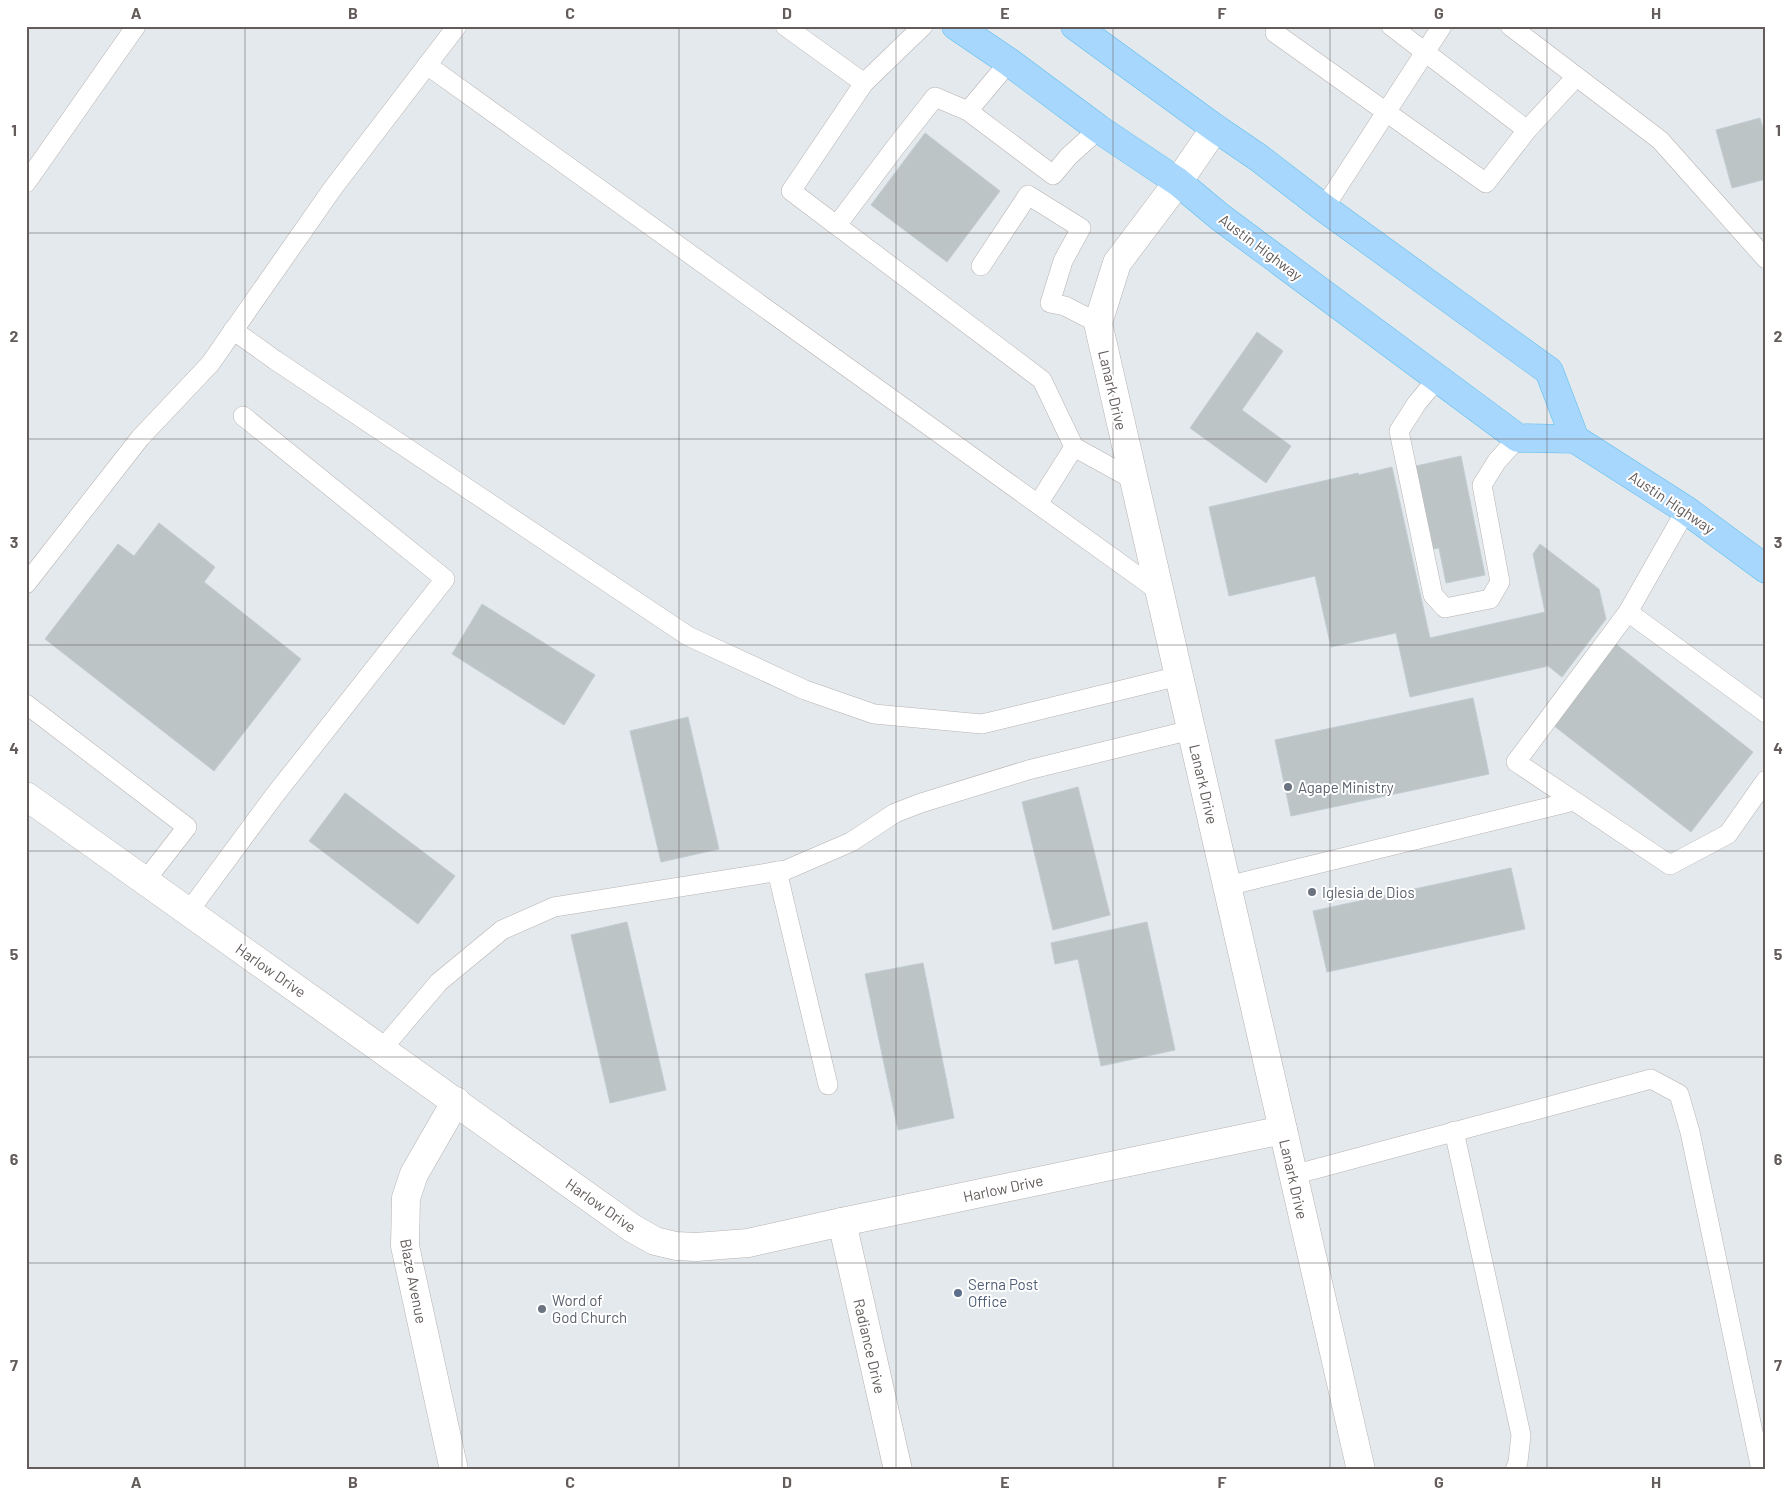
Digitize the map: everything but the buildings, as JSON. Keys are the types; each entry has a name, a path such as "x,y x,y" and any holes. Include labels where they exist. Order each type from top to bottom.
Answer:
{"main road":[{"name":"Austin Highway","path":"956,26 1178,182 1220,217 1518,438"},
{"path":"1075,26 1215,128 1260,158 1324,208 1549,371 1575,440 1518,438"},
{"name":"Austin Highway","path":"1575,440 1686,510 1766,569"}],"street":[{"path":"1098,323 1117,263 1178,182 1215,128"},
{"name":"Lanark Drive","path":"1098,323 1361,1470"},
{"name":"Harlow Drive","path":"26,796 632,1228 655,1241 676,1246 696,1247 748,1243 1283,1130"},
{"name":"Blaze Avenue","path":"454,1470 405,1246 406,1198 414,1174 456,1101"},
{"name":"Radiance Drive","path":"842,1222 898,1470"}],"lane":[{"path":"26,182 136,26"},
{"path":"26,584 140,438 210,364 333,188 457,26"},
{"path":"785,26 864,83"},
{"path":"923,26 864,83 791,192 1042,380 1074,447 1134,480"},
{"path":"1391,26 1527,130"},
{"path":"1324,208 1442,26"},
{"path":"1510,26 1660,140 1766,259"},
{"path":"1275,33 1486,183 1527,130 1576,77"},
{"path":"968,111 1009,62"},
{"path":"427,65 1160,592"},
{"path":"836,226 934,98 968,111 1053,175 1070,156 1100,129"},
{"path":"981,266 1028,195 1081,228 1063,261 1050,303 1065,306 1098,323"},
{"path":"234,330 283,366 688,636 805,690 874,714 982,724 1179,676"},
{"path":"1437,379 1417,403 1398,431 1433,595 1445,608 1490,599 1500,582 1482,485 1497,461 1518,438"},
{"path":"188,911 274,796 445,579 243,416"},
{"path":"1038,504 1074,447"},
{"path":"1686,510 1628,612 1516,762 1670,865 1728,834 1766,780"},
{"path":"1628,612 1766,713"},
{"path":"26,704 187,827 145,881"},
{"path":"382,1048 439,982 502,930 554,907 786,870 851,842 895,813 921,804 1028,770 1191,730"},
{"path":"1227,886 1574,801"},
{"path":"778,871 828,1085"},
{"path":"1293,1175 1651,1079 1679,1094 1690,1132 1761,1470"},
{"path":"1454,1131 1521,1435 1518,1462 1515,1470"}],"place":[{"name":"Agape Ministry","path":"1288,787"},
{"name":"Iglesia de Dios","path":"1312,892"},
{"name":"Serna Post Office","path":"958,1293"},
{"name":"Word of God Church","path":"542,1309"}]}
